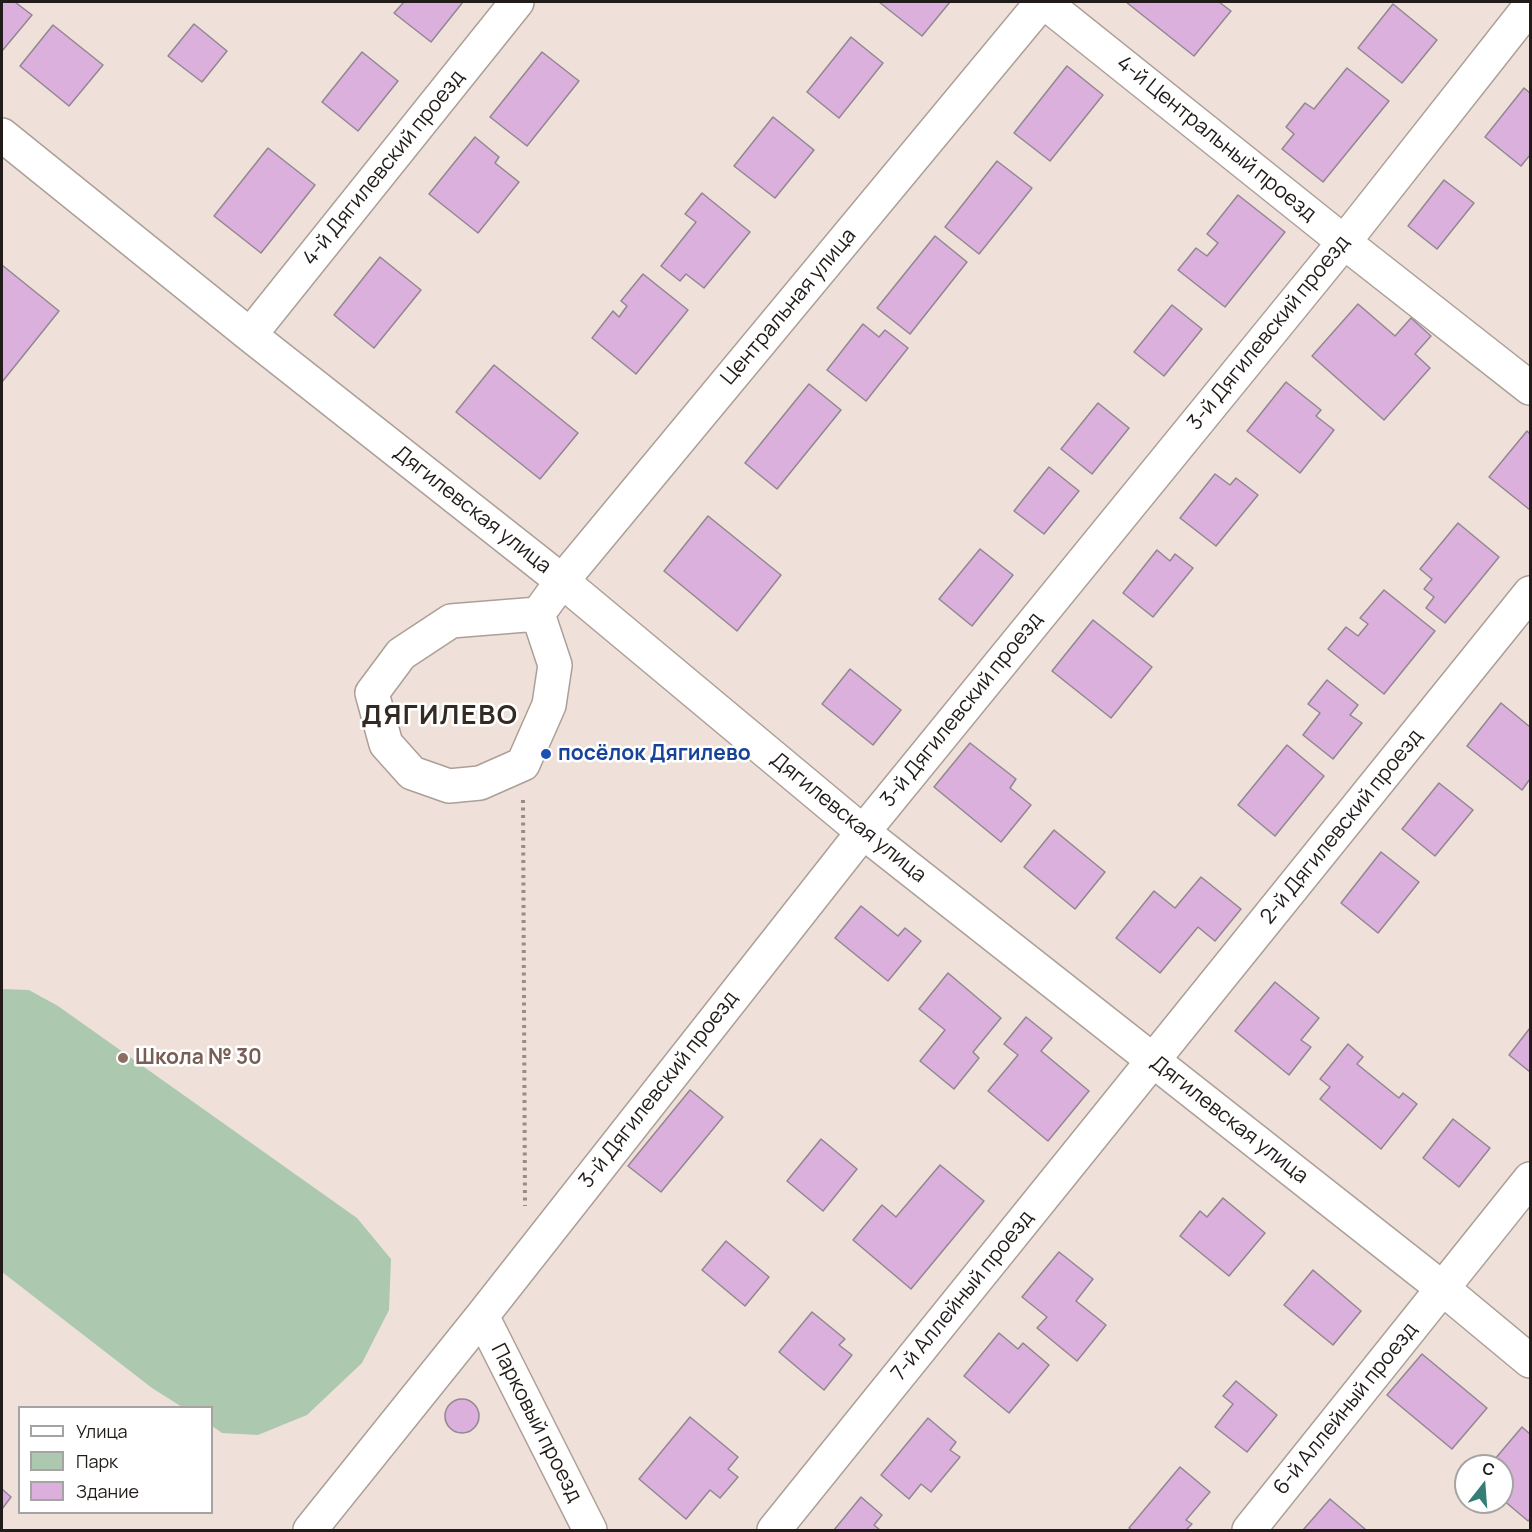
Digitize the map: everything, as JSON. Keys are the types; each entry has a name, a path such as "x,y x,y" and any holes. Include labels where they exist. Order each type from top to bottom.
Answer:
{"street":[{"name":"4-й Дягилевский проезд","path":"250,335 517,2"},
{"name":"4-й Центральный проезд","path":"1043,2 1530,388"},
{"name":"Центральная улица","path":"538,614 562,581 1043,2"},
{"name":"3-й Дягилевский проезд","path":"310,1530 482,1316 863,832 1344,242 1530,6"},
{"name":"Дягилевская улица","path":"2,135 250,335 562,581 863,832 1443,1288 1530,1361"},
{"name":"2-й Дягилевский проезд","path":"1153,1061 1530,593"},
{"path":"538,614 555,665 549,705 523,764 480,783 449,786 412,773 386,744 372,693 401,654 451,621 538,614"},
{"name":"7-й Аллейный проезд","path":"774,1530 1153,1061"},
{"name":"6-й Аллейный проезд","path":"1249,1530 1530,1179"},
{"name":"Парковый проезд","path":"482,1316 590,1530"}],"path":[{"path":"523,764 525,1261"}],"green space":[{"path":"2,990 29,990 58,1006 357,1218 391,1259 389,1310 362,1363 307,1415 258,1435 222,1433 213,1427 213,1406 180,1406 152,1388 2,1272"}],"building":[{"path":"2,2 15,2 32,15 2,51"},
{"path":"404,2 463,2 431,42 394,13"},
{"path":"879,2 950,2 922,36"},
{"path":"1126,2 1219,2 1231,11 1194,56"},
{"path":"1393,4 1437,40 1402,83 1358,48"},
{"path":"194,24 227,51 202,82 168,56"},
{"path":"53,25 103,65 69,106 20,66"},
{"path":"851,37 883,63 839,118 807,92"},
{"path":"362,52 398,81 358,131 322,102"},
{"path":"542,52 579,81 527,146 490,117"},
{"path":"1067,66 1103,95 1050,161 1014,133"},
{"path":"1347,68 1389,101 1323,182 1282,149 1294,134 1286,127 1305,103 1314,109"},
{"path":"1524,88 1530,93 1530,155 1521,166 1485,137"},
{"path":"773,117 814,150 775,198 734,166"},
{"path":"475,137 499,157 495,163 519,182 478,233 429,194"},
{"path":"268,148 315,185 261,253 214,216"},
{"path":"997,161 1032,188 979,254 945,227"},
{"path":"1444,180 1474,203 1437,249 1408,226"},
{"path":"702,193 750,232 704,288 686,274 680,281 661,266 696,222 685,214"},
{"path":"1238,195 1285,232 1225,307 1178,270 1196,248 1207,256 1218,243 1207,234"},
{"path":"935,236 967,262 910,334 877,308"},
{"path":"380,257 421,290 374,348 334,315"},
{"path":"2,265 59,311 2,382"},
{"path":"643,274 688,310 636,374 592,338 613,311 619,317 627,306 621,301"},
{"path":"1358,304 1395,336 1411,318 1431,336 1415,354 1430,368 1384,420 1312,356"},
{"path":"1172,305 1202,329 1164,376 1134,352"},
{"path":"863,324 879,337 885,330 908,348 866,401 827,370"},
{"path":"494,365 578,433 540,479 456,412"},
{"path":"1286,382 1321,410 1316,416 1334,430 1300,473 1247,431"},
{"path":"809,384 841,410 777,489 745,463"},
{"path":"1098,403 1129,428 1092,474 1061,449"},
{"path":"1527,431 1530,434 1530,510 1489,477"},
{"path":"1049,467 1079,491 1044,534 1014,511"},
{"path":"1215,474 1230,485 1236,478 1258,495 1216,546 1180,518"},
{"path":"708,516 781,575 737,631 664,571"},
{"path":"1458,523 1499,557 1445,623 1426,608 1434,597 1424,589 1432,579 1420,569"},
{"path":"980,549 1013,575 972,626 939,599"},
{"path":"1157,550 1170,561 1175,554 1193,568 1153,617 1123,593"},
{"path":"1384,590 1435,631 1384,694 1328,649 1346,627 1358,636 1368,624 1360,618"},
{"path":"1093,620 1152,667 1111,718 1052,671"},
{"path":"850,669 901,710 873,745 822,704"},
{"path":"1327,680 1358,705 1350,715 1362,723 1333,759 1303,735 1320,713 1308,704"},
{"path":"1501,703 1530,727 1530,779 1522,790 1467,746"},
{"path":"970,743 1016,779 1010,788 1031,805 1001,842 934,787"},
{"path":"1287,745 1324,776 1275,836 1238,805"},
{"path":"1439,783 1473,810 1435,856 1402,829"},
{"path":"1054,830 1105,872 1075,909 1024,867"},
{"path":"1381,852 1419,882 1378,933 1341,903"},
{"path":"1201,877 1241,909 1215,941 1198,927 1160,973 1116,938 1154,891 1175,908"},
{"path":"861,906 898,936 905,928 921,941 888,981 835,938"},
{"path":"948,973 1001,1018 973,1052 979,1058 954,1089 920,1061 945,1030 919,1009"},
{"path":"1275,982 1319,1018 1301,1040 1311,1047 1289,1075 1235,1031"},
{"path":"1026,1017 1052,1038 1041,1051 1089,1091 1048,1141 988,1091 1018,1055 1004,1044"},
{"path":"1530,1028 1530,1072 1509,1055"},
{"path":"1348,1044 1363,1057 1357,1064 1399,1098 1403,1093 1417,1104 1381,1149 1320,1099 1330,1087 1320,1079"},
{"path":"690,1090 723,1117 661,1192 628,1166"},
{"path":"1453,1119 1490,1148 1459,1187 1423,1158"},
{"path":"821,1139 857,1169 823,1211 787,1181"},
{"path":"940,1165 984,1201 911,1289 853,1240 882,1205 896,1217"},
{"path":"1223,1198 1265,1233 1229,1276 1180,1236 1200,1211 1207,1217"},
{"path":"726,1241 769,1277 745,1306 702,1270"},
{"path":"1059,1252 1093,1279 1076,1301 1106,1325 1077,1361 1037,1328 1047,1317 1022,1297"},
{"path":"1313,1270 1361,1311 1333,1345 1284,1305"},
{"path":"812,1312 845,1339 839,1345 852,1355 824,1390 779,1352"},
{"path":"999,1333 1018,1349 1023,1343 1049,1365 1009,1413 964,1376"},
{"path":"1422,1354 1487,1408 1452,1449 1387,1395"},
{"path":"1236,1381 1277,1415 1247,1452 1215,1427 1233,1404 1223,1396"},
{"path":"462,1399 474,1404 479,1416 474,1428 462,1433 450,1428 445,1416 450,1404"},
{"path":"690,1417 738,1457 728,1469 738,1477 720,1498 710,1490 686,1519 639,1479"},
{"path":"928,1418 956,1442 950,1450 960,1457 931,1492 921,1484 909,1499 881,1475"},
{"path":"1522,1427 1530,1434 1530,1519 1528,1521 1514,1509 1514,1454 1499,1454"},
{"path":"1180,1467 1210,1492 1186,1520 1192,1524 1186,1530 1132,1530 1129,1528"},
{"path":"2,1489 11,1497 2,1509"},
{"path":"861,1497 882,1515 874,1525 880,1530 834,1530"},
{"path":"1330,1499 1365,1529 1303,1530"}],"place":[{"name":"посёлок Дягилево","path":"546,754"},
{"name":"Школа № 30","path":"123,1058"}],"district":[{"name":"ДЯГИЛЕВО","path":"440,716"}]}
